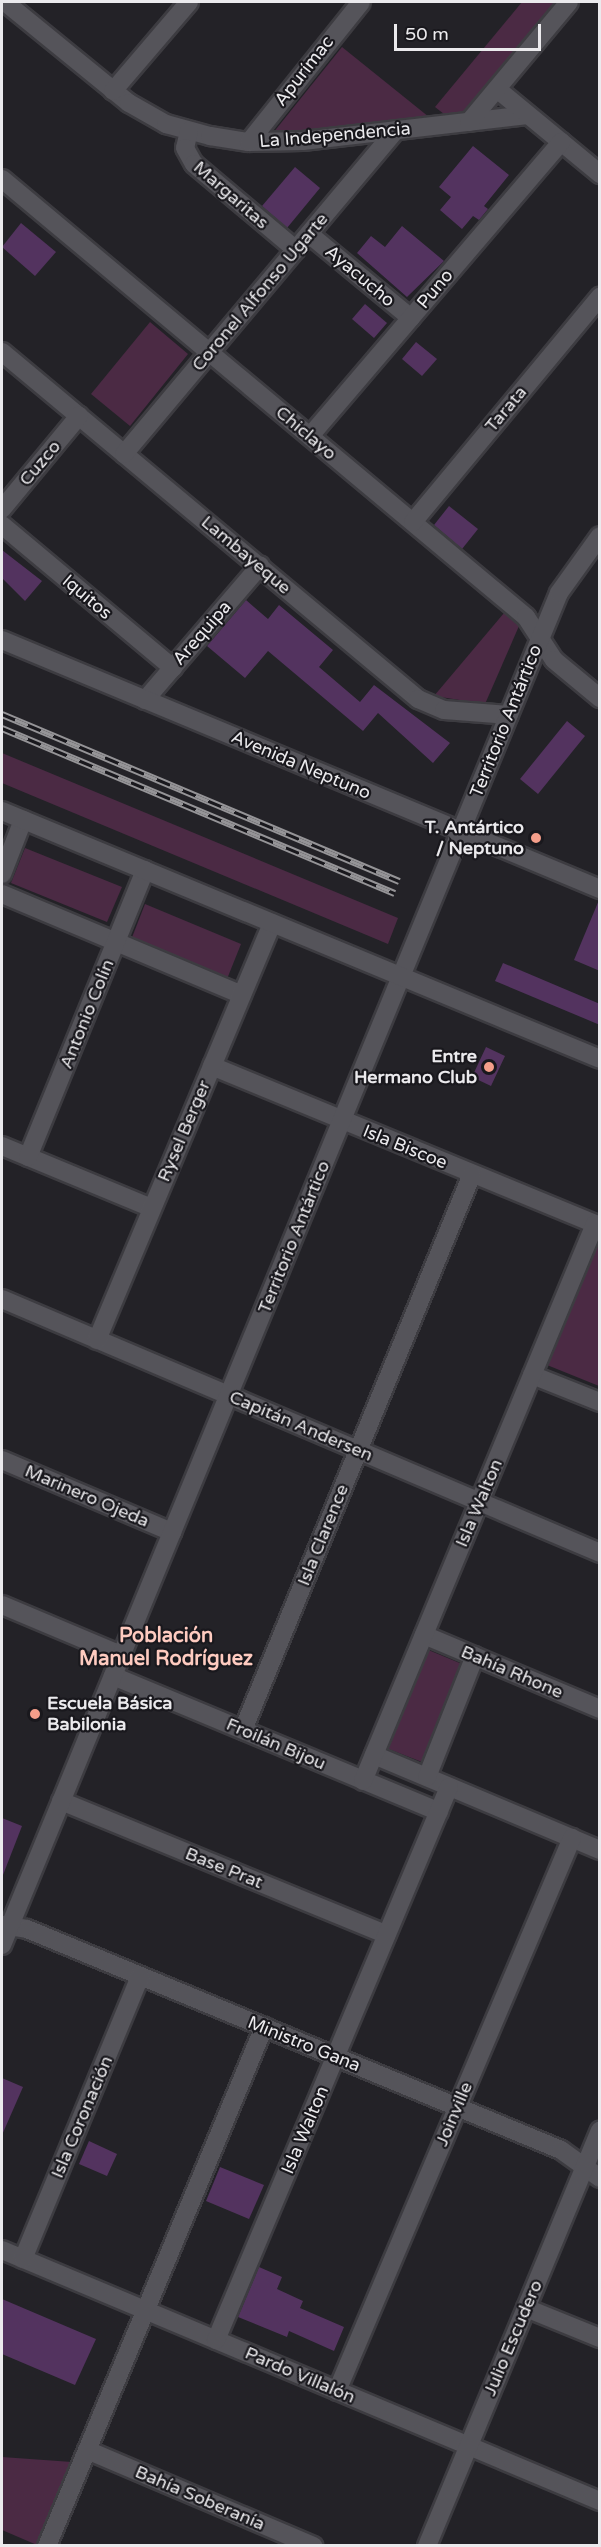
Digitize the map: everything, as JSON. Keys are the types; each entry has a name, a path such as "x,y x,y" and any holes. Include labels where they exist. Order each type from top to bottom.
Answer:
{"street":[{"path":"113,91 189,2"},
{"name":"Apurímac","path":"249,142 361,2"},
{"path":"469,122 569,2"},
{"name":"La Independencia","path":"16,5 113,91 145,113 189,131 249,142 303,141 528,115"},
{"path":"496,89 600,174"},
{"name":"Coronel Alfonso Ugarte","path":"124,454 396,130"},
{"name":"Margaritas","path":"189,131 185,148 194,164 296,250"},
{"name":"Puno","path":"310,436 561,142"},
{"name":"Chiclayo","path":"2,179 526,616 554,660 600,698"},
{"name":"Ayacucho","path":"309,234 411,318"},
{"name":"Tarata","path":"413,522 600,297"},
{"name":"Lambayeque","path":"2,352 424,703 444,710 509,715"},
{"name":"Cuzco","path":"2,509 79,416"},
{"name":"Iquitos","path":"2,525 172,668"},
{"name":"Territorio Antártico","path":"2,1945 6,1926 113,1676 540,638 566,579 600,536"},
{"name":"Arequipa","path":"145,700 260,566"},
{"name":"Avenida Neptuno","path":"2,640 600,889"},
{"path":"2,811 600,1059"},
{"path":"2,874 23,820"},
{"name":"Antonio Colín","path":"28,1157 145,870"},
{"path":"2,894 242,995"},
{"name":"Rysel Berger","path":"97,1340 272,923"},
{"name":"Isla Biscoe","path":"212,1066 597,1225"},
{"path":"2,1146 152,1208"},
{"name":"Isla Clarence","path":"243,1730 472,1174"},
{"name":"Isla Walton","path":"363,1781 597,1225"},
{"name":"Capitán Andersen","path":"2,1299 600,1553"},
{"path":"532,1375 600,1402"},
{"name":"Marinero Ojeda","path":"2,1460 172,1532"},
{"path":"2,1605 121,1655"},
{"name":"Bahía Rhone","path":"424,1635 600,1709"},
{"path":"427,1777 475,1656"},
{"name":"Froilán Bijou","path":"113,1676 439,1812"},
{"path":"374,1755 600,1850"},
{"name":"Isla Walton","path":"216,2340 449,1787"},
{"name":"Base Prat","path":"61,1801 387,1935"},
{"name":"Joinville","path":"337,2391 572,1838"},
{"name":"Ministro Gana","path":"6,1926 27,1929 561,2150 600,2178"},
{"name":"Isla Coronación","path":"23,2259 140,1976"},
{"path":"47,2546 264,2027"},
{"name":"Julio Escudero","path":"427,2546 600,2132"},
{"name":"Pardo Villalón","path":"2,2250 600,2501"},
{"path":"526,2308 600,2338"},
{"name":"Bahía Soberanía","path":"87,2450 313,2546"}],"shaded area":[{"path":"522,2 562,2 470,111 444,114 435,107"},
{"path":"342,47 429,117 273,133"},
{"path":"150,322 188,354 130,426 91,394"},
{"path":"504,613 519,626 485,704 434,696"},
{"path":"2,753 398,918 388,944 2,783"},
{"path":"25,848 122,887 107,922 11,883"},
{"path":"145,904 241,944 227,979 131,940"},
{"path":"599,1236 599,1386 547,1365"},
{"path":"426,1649 462,1664 422,1762 386,1748"},
{"path":"2,2457 72,2462 37,2545 2,2530"}],"building":[{"path":"473,146 509,175 484,206 488,209 479,220 473,216 462,229 440,210 451,197 439,187"},
{"path":"295,167 320,188 287,228 262,206"},
{"path":"21,223 56,252 35,276 2,247"},
{"path":"402,226 444,261 407,297 357,253 371,236 385,247"},
{"path":"365,304 387,323 374,338 352,319"},
{"path":"416,342 437,359 422,376 402,359"},
{"path":"449,506 478,529 462,549 434,525"},
{"path":"2,550 42,581 25,601 2,578"},
{"path":"246,600 268,619 279,605 333,650 319,667 360,702 374,685 450,743 433,763 378,713 363,731 268,651 245,678 207,646"},
{"path":"567,721 585,736 538,794 520,779"},
{"path":"600,900 600,971 574,960"},
{"path":"503,963 600,1004 600,1025 495,981"},
{"name":"Entre Hermano Club","path":"486,1047 505,1056 491,1086 472,1077"},
{"path":"2,1818 22,1826 3,1875 2,1875"},
{"path":"2,2078 23,2087 2,2135"},
{"path":"89,2141 117,2154 107,2176 79,2164"},
{"path":"220,2167 264,2185 249,2219 206,2201"},
{"path":"259,2267 282,2277 277,2289 303,2301 300,2308 344,2327 334,2351 289,2331 287,2337 238,2317"},
{"path":"2,2299 96,2339 75,2385 2,2354"}],"railway":[{"path":"2,714 399,881"},
{"path":"2,728 395,893"}],"place":[{"name":"T. Antártico / Neptuno","path":"536,838"},
{"name":"Entre Hermano Club","path":"489,1067"},
{"name":"Escuela Básica Babilonia","path":"35,1714"}],"district":[{"name":"Población Manuel Rodríguez","path":"166,1648"}]}
